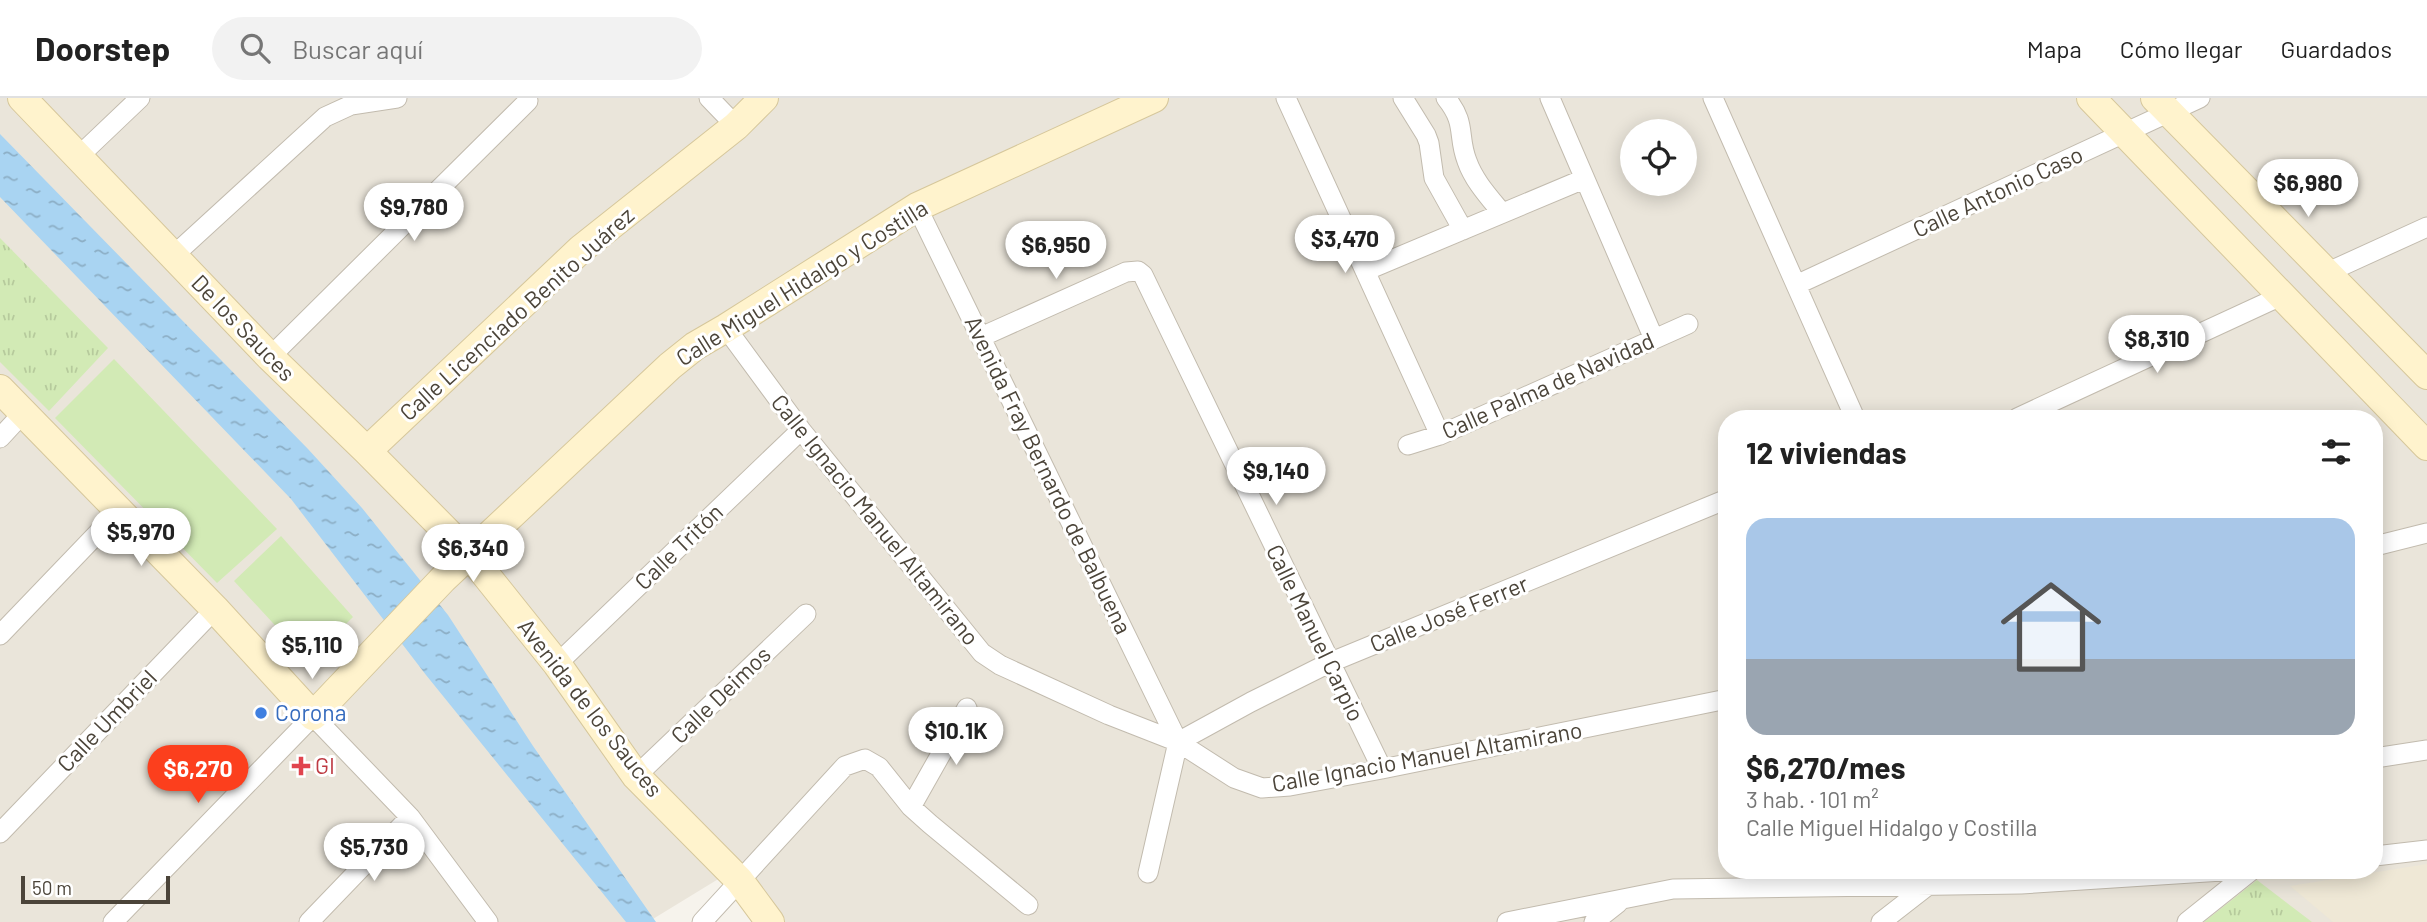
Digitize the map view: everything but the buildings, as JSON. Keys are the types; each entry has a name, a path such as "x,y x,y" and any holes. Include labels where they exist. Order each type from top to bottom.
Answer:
{"main road":[{"name":"De los Sauces","path":"23,98 271,357 469,554"},
{"name":"Calle Licenciado Benito Juárez","path":"367,451 581,249 736,126 764,98"},
{"path":"2091,98 2427,446"},
{"name":"Calle Miguel Hidalgo y Costilla","path":"313,716 443,579 670,366 695,346 917,207 1143,101"},
{"path":"2162,105 2427,374"},
{"path":"0,389 215,609 313,716"},
{"name":"Avenida de los Sauces","path":"469,554 558,664 636,776 739,880 770,922"}],"street":[{"path":"78,158 140,98"},
{"path":"173,256 326,117 351,105 397,98"},
{"path":"709,98 736,126"},
{"path":"1286,98 1440,435"},
{"path":"1403,98 1426,135 1434,178 1463,230"},
{"path":"1446,98 1459,117 1467,161 1481,186 1502,213"},
{"path":"1550,98 1654,339"},
{"path":"1713,98 1851,410"},
{"name":"Calle Antonio Caso","path":"1796,285 2125,133 2162,105 2200,98"},
{"path":"271,357 528,101"},
{"path":"1365,271 1584,179"},
{"name":"Avenida Fray Bernardo de Balbuena","path":"917,207 1178,743"},
{"path":"2326,273 2427,227"},
{"name":"Calle Manuel Carpio","path":"981,337 1126,272 1138,271 1143,275 1382,769"},
{"path":"2034,410 2281,296"},
{"name":"Calle Palma de Navidad","path":"1408,445 1440,435 1688,324"},
{"name":"Calle Ignacio Manuel Altamirano","path":"726,328 801,430 982,653 1000,665 1178,743 1234,778 1262,788 1290,786 1718,701"},
{"path":"0,438 24,412"},
{"name":"Calle Tritón","path":"558,664 801,430"},
{"name":"Calle José Ferrer","path":"1178,743 1329,663 1718,503"},
{"path":"0,635 119,511"},
{"path":"2383,545 2427,533"},
{"name":"Calle Umbriel","path":"0,833 215,609"},
{"name":"Calle Deimos","path":"636,776 806,614"},
{"path":"911,807 967,708"},
{"path":"313,716 410,817 488,922"},
{"name":"Calle Miguel Hidalgo y Costilla","path":"113,922 313,716"},
{"path":"1148,873 1178,743"},
{"path":"2383,757 2427,750"},
{"path":"702,922 845,766 865,759 875,764 911,807 1028,905"},
{"path":"309,922 410,817"},
{"path":"2383,855 2427,850"},
{"path":"1507,922 1673,889 1926,887 2002,879"},
{"path":"2188,922 2241,879"},
{"path":"1881,922 1926,887"},
{"path":"1594,922 1622,900"}],"shaded area":[{"path":"0,98 2427,98 2427,922 754,922 720,878 648,922 0,922"},
{"path":"2427,864 2427,922 2333,922 2290,886 2334,879 2383,879 2383,871"}],"green space":[{"path":"0,238 108,348 49,411 0,362"},
{"path":"114,359 277,529 217,583 55,418"},
{"path":"281,536 353,617 308,661 234,581"},
{"path":"2257,880 2312,922 2204,922"}],"water":[{"path":"0,134 308,449 362,508 448,615 533,746 656,922 626,922 426,675 291,499 0,197"}],"place":[{"name":"Corona","path":"261,713"},
{"name":"GI","path":"301,766"}]}
